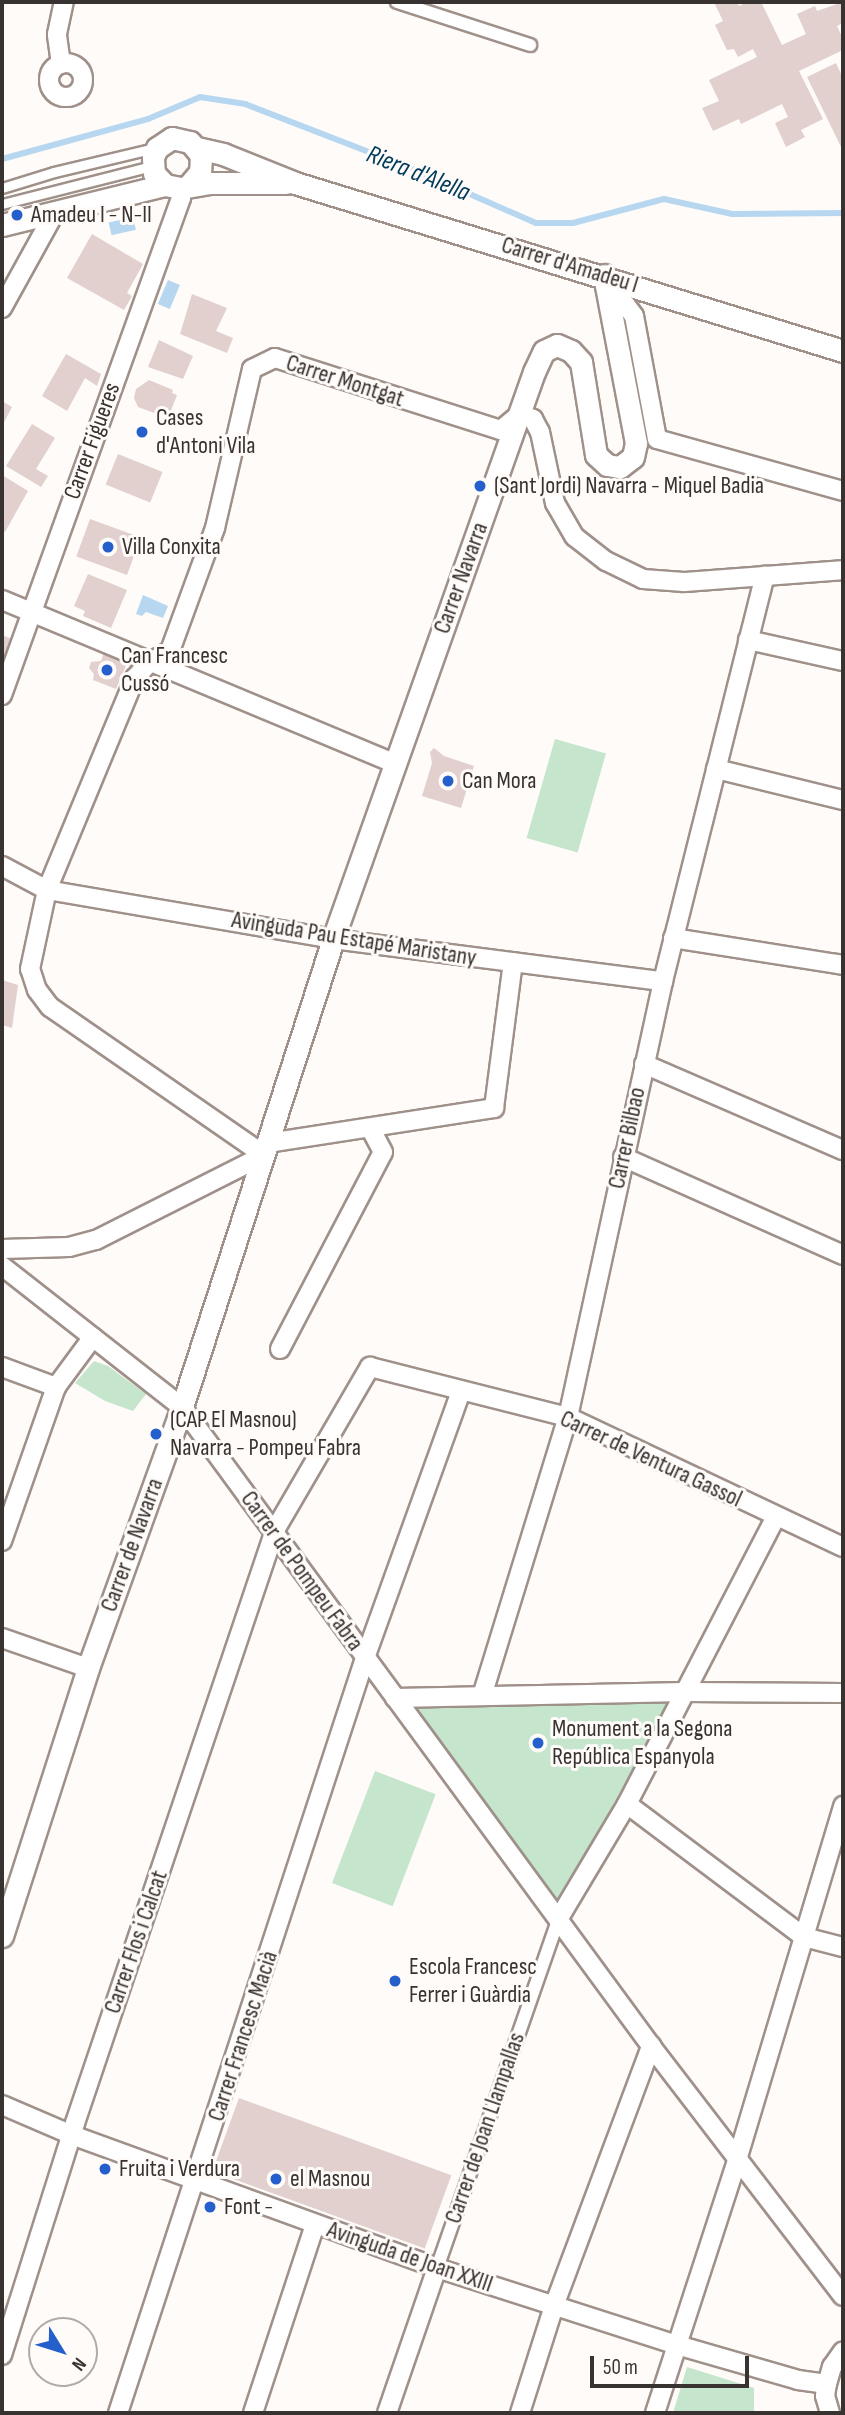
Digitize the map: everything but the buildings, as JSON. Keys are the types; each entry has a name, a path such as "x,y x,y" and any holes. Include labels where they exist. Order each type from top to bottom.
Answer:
{"street":[{"path":"61,64 57,46 64,2"},
{"path":"397,2 530,45"},
{"name":"Carrer d'Amadeu I","path":"166,174 172,138 181,138 197,148 223,154 295,183 604,275 843,351"},
{"path":"166,174 200,172 202,164 197,148"},
{"name":"Carrer d'Amadeu I","path":"2,225 83,205 166,174 295,183"},
{"name":"Carrer Figueres","path":"2,695 30,611 181,198 166,174"},
{"path":"2,308 55,212"},
{"path":"604,275 634,316 657,439 843,491"},
{"name":"Carrer Navarra","path":"266,1149 333,939 511,427 544,351 557,345 572,351 581,362 596,455 607,466 620,467 632,457 636,443 604,275"},
{"name":"Carrer Montgat","path":"266,1149 50,1007 37,990 30,969 47,890 135,678 149,663 170,652 215,528 252,369 275,358 511,427"},
{"path":"511,427 533,419 540,432 555,503 575,537 606,561 643,579 684,582 843,570"},
{"name":"Carrer Bilbao","path":"482,1696 568,1417 673,938 765,576"},
{"path":"2,600 394,763"},
{"path":"748,640 843,661"},
{"path":"716,769 843,800"},
{"path":"2,866 47,890"},
{"name":"Avinguda Pau Estapé Maristany","path":"47,890 333,939 663,981"},
{"path":"673,938 843,965"},
{"path":"2,1249 69,1247 96,1240 266,1149 370,1128 494,1108 513,962"},
{"path":"644,1063 843,1150"},
{"path":"280,1349 383,1152 370,1128"},
{"name":"Carrer de Navarra","path":"2,1936 88,1668 182,1407 266,1149"},
{"path":"623,1157 843,1255"},
{"name":"Carrer de Pompeu Fabra","path":"2,1266 182,1407 275,1530 365,1658 651,2046 843,2296"},
{"path":"2,1541 56,1387 93,1337"},
{"path":"2,1367 56,1387"},
{"name":"Carrer de Ventura Gassol","path":"370,1367 568,1417 843,1548"},
{"name":"Carrer Flos i Calcat","path":"2,2355 72,2135 275,1530 370,1367"},
{"name":"Carrer Francesc Macià","path":"118,2413 365,1658 461,1391"},
{"name":"Carrer de Joan Llampallas","path":"387,2413 559,1918 627,1804 776,1517"},
{"path":"2,1638 88,1668"},
{"path":"395,1698 685,1692 843,1693"},
{"path":"627,1804 804,1937 843,1947"},
{"path":"655,2413 737,2160 843,1806"},
{"path":"520,2413 554,2306 651,2046"},
{"name":"Avinguda de Joan XXIII","path":"2,2105 72,2135 437,2269 677,2345 798,2380 827,2384"},
{"path":"253,2413 314,2224"},
{"path":"830,2413 825,2396 827,2384 832,2367 843,2351"}],"lane":[{"path":"2,188 54,172 166,174"},
{"path":"2,204 166,174"}],"green space":[{"path":"555,739 606,754 578,853 527,838"},
{"path":"94,1361 108,1366 146,1394 133,1411 105,1401 75,1383"},
{"path":"669,1703 559,1903 412,1707"},
{"path":"375,1771 436,1794 393,1906 332,1883"},
{"path":"687,2367 754,2388 754,2413 673,2413"}],"water":[{"path":"133,217 136,230 112,235 109,223"},
{"path":"168,280 180,285 170,309 158,304"},
{"path":"143,595 168,606 163,618 146,612 142,616 136,614"}],"waterway":[{"name":"Riera d'Alella","path":"2,159 148,119 200,97 245,104 415,170 536,223 573,223 664,199 732,214 843,213"}],"place":[{"name":"Amadeu I - N-II","path":"17,215"},
{"name":"Cases d'Antoni Vila","path":"142,432"},
{"name":"(Sant Jordi) Navarra - Miquel Badia","path":"480,486"},
{"name":"Villa Conxita","path":"108,547"},
{"name":"Can Francesc Cussó","path":"107,670"},
{"name":"Can Mora","path":"448,781"},
{"name":"(CAP El Masnou) Navarra - Pompeu Fabra","path":"156,1434"},
{"name":"Monument a la Segona República Espanyola","path":"538,1743"},
{"name":"Escola Francesc Ferrer i Guàrdia","path":"395,1981"},
{"name":"Fruita i Verdura","path":"105,2169"},
{"name":"el Masnou","path":"276,2179"},
{"name":"Font -","path":"210,2207"}]}
